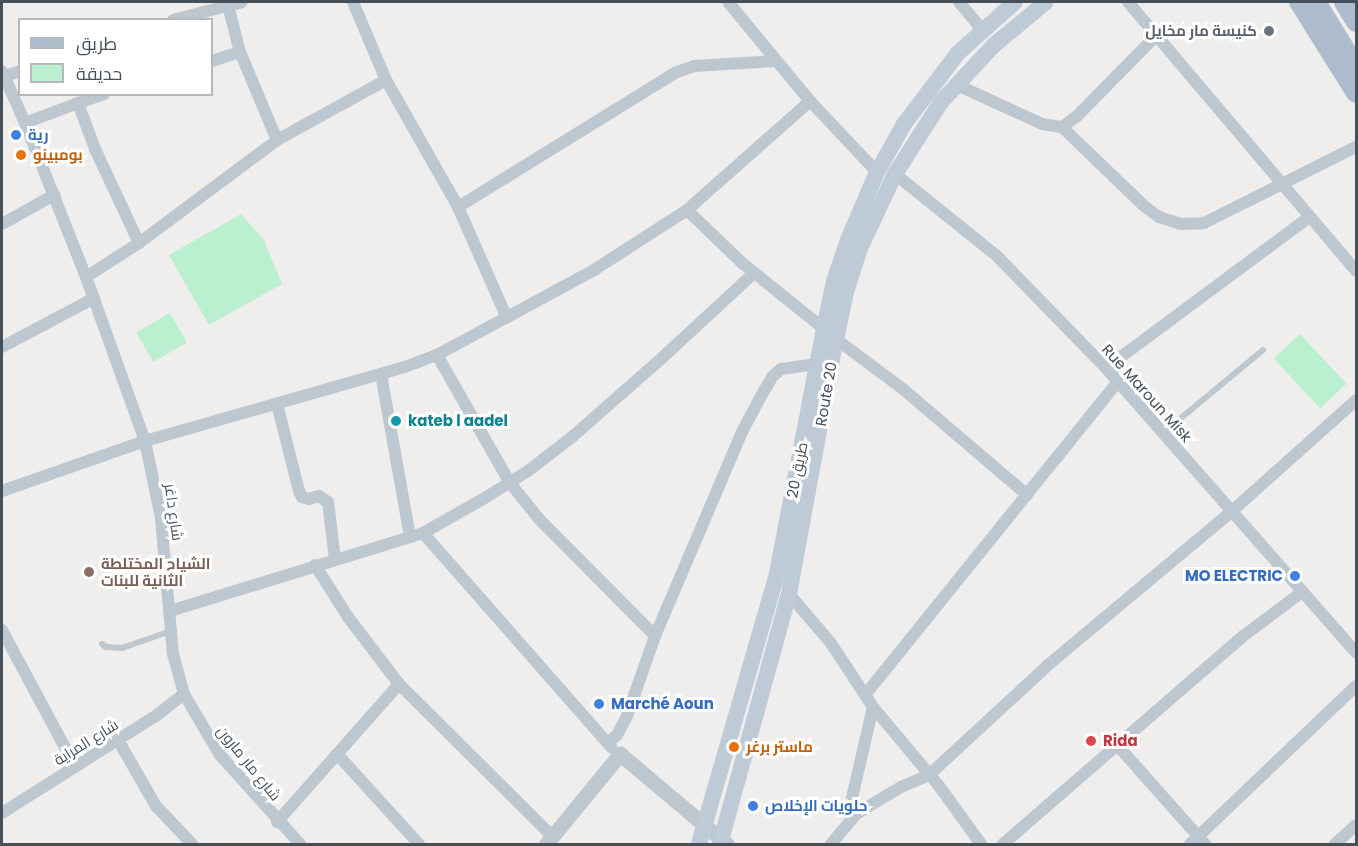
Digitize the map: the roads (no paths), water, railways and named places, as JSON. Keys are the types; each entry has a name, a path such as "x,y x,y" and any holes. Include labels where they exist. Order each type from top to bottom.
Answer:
{"main road":[{"name":"طريق 20","path":"699,844 777,573 816,364 830,334 834,281 848,240 877,172 904,124 927,91 958,53 982,29 1015,2"},
{"name":"Route 20","path":"723,843 789,594 830,334 860,248 895,174 941,102 994,45 1046,2"},
{"path":"1299,2 1356,93"},
{"path":"1316,2 1356,67"},
{"path":"1332,2 1356,42"},
{"path":"1344,2 1356,21"}],"street":[{"path":"180,18 242,2"},
{"path":"353,2 386,80 458,207 507,318"},
{"path":"728,2 810,101 877,172"},
{"path":"959,2 982,29"},
{"path":"1128,2 1356,271"},
{"path":"228,5 240,52 277,140"},
{"path":"1062,127 1077,116 1157,35"},
{"path":"213,61 240,52"},
{"path":"458,207 677,72 694,66 776,61"},
{"path":"2,75 18,71"},
{"name":"شارع داغر","path":"2,75 25,123 54,195 145,441 161,518 173,654 184,694"},
{"path":"86,277 139,243 277,140 386,80"},
{"path":"957,85 1042,124 1062,127 1116,182 1159,217 1171,222 1190,225 1204,222 1356,147"},
{"path":"25,123 98,96"},
{"path":"2,491 145,441 381,374 437,354 634,247 687,210 810,101"},
{"path":"78,103 95,149 139,243"},
{"name":"Rue Maroun Misk","path":"895,174 997,256 1106,368 1356,653"},
{"path":"2,224 54,195"},
{"path":"687,210 754,273 903,389 1027,495"},
{"path":"1106,368 1309,218"},
{"path":"170,611 423,533 510,483 604,409 754,273"},
{"path":"2,347 94,298"},
{"path":"437,354 510,483 573,556 655,636"},
{"path":"608,743 617,735 627,716 655,636 743,430 769,382 784,368 816,364"},
{"path":"381,374 410,536"},
{"path":"865,695 1118,382"},
{"path":"831,844 851,818 901,787 929,775 1048,664 1232,511 1356,400"},
{"path":"277,404 285,445 299,491 302,496 309,499 319,496 328,502 335,559"},
{"path":"423,533 608,743 723,843"},
{"path":"315,566 348,617 399,684 549,841 620,754"},
{"path":"1003,844 1242,637 1302,592"},
{"path":"789,594 830,642 873,707 929,775 981,844"},
{"path":"2,630 75,766"},
{"path":"277,822 399,684"},
{"path":"1118,746 1198,842 1356,686"},
{"name":"شارع المراية","path":"2,813 118,740 184,694"},
{"name":"شارع مار مارون","path":"184,694 220,755 277,822 300,844"},
{"path":"851,818 852,798 873,707"},
{"path":"118,740 156,806 192,844"},
{"path":"337,754 419,844"},
{"path":"1335,844 1356,825"}],"lane":[{"path":"1163,433 1263,350"},
{"path":"102,644 106,647 122,648 171,631"}],"place":[{"name":"كنيسة مار مخايل","path":"1269,31"},
{"name":"رية","path":"16,135"},
{"name":"بومبينو","path":"21,155"},
{"name":"kateb l aadel","path":"396,421"},
{"name":"الشياح المختلطة الثانية للبنات","path":"89,572"},
{"name":"MO ELECTRIC","path":"1295,576"},
{"name":"Marché Aoun","path":"599,704"},
{"name":"Rida","path":"1091,741"},
{"name":"ماستر برغر","path":"734,747"},
{"name":"حلويات الإخلاص","path":"753,806"}]}
